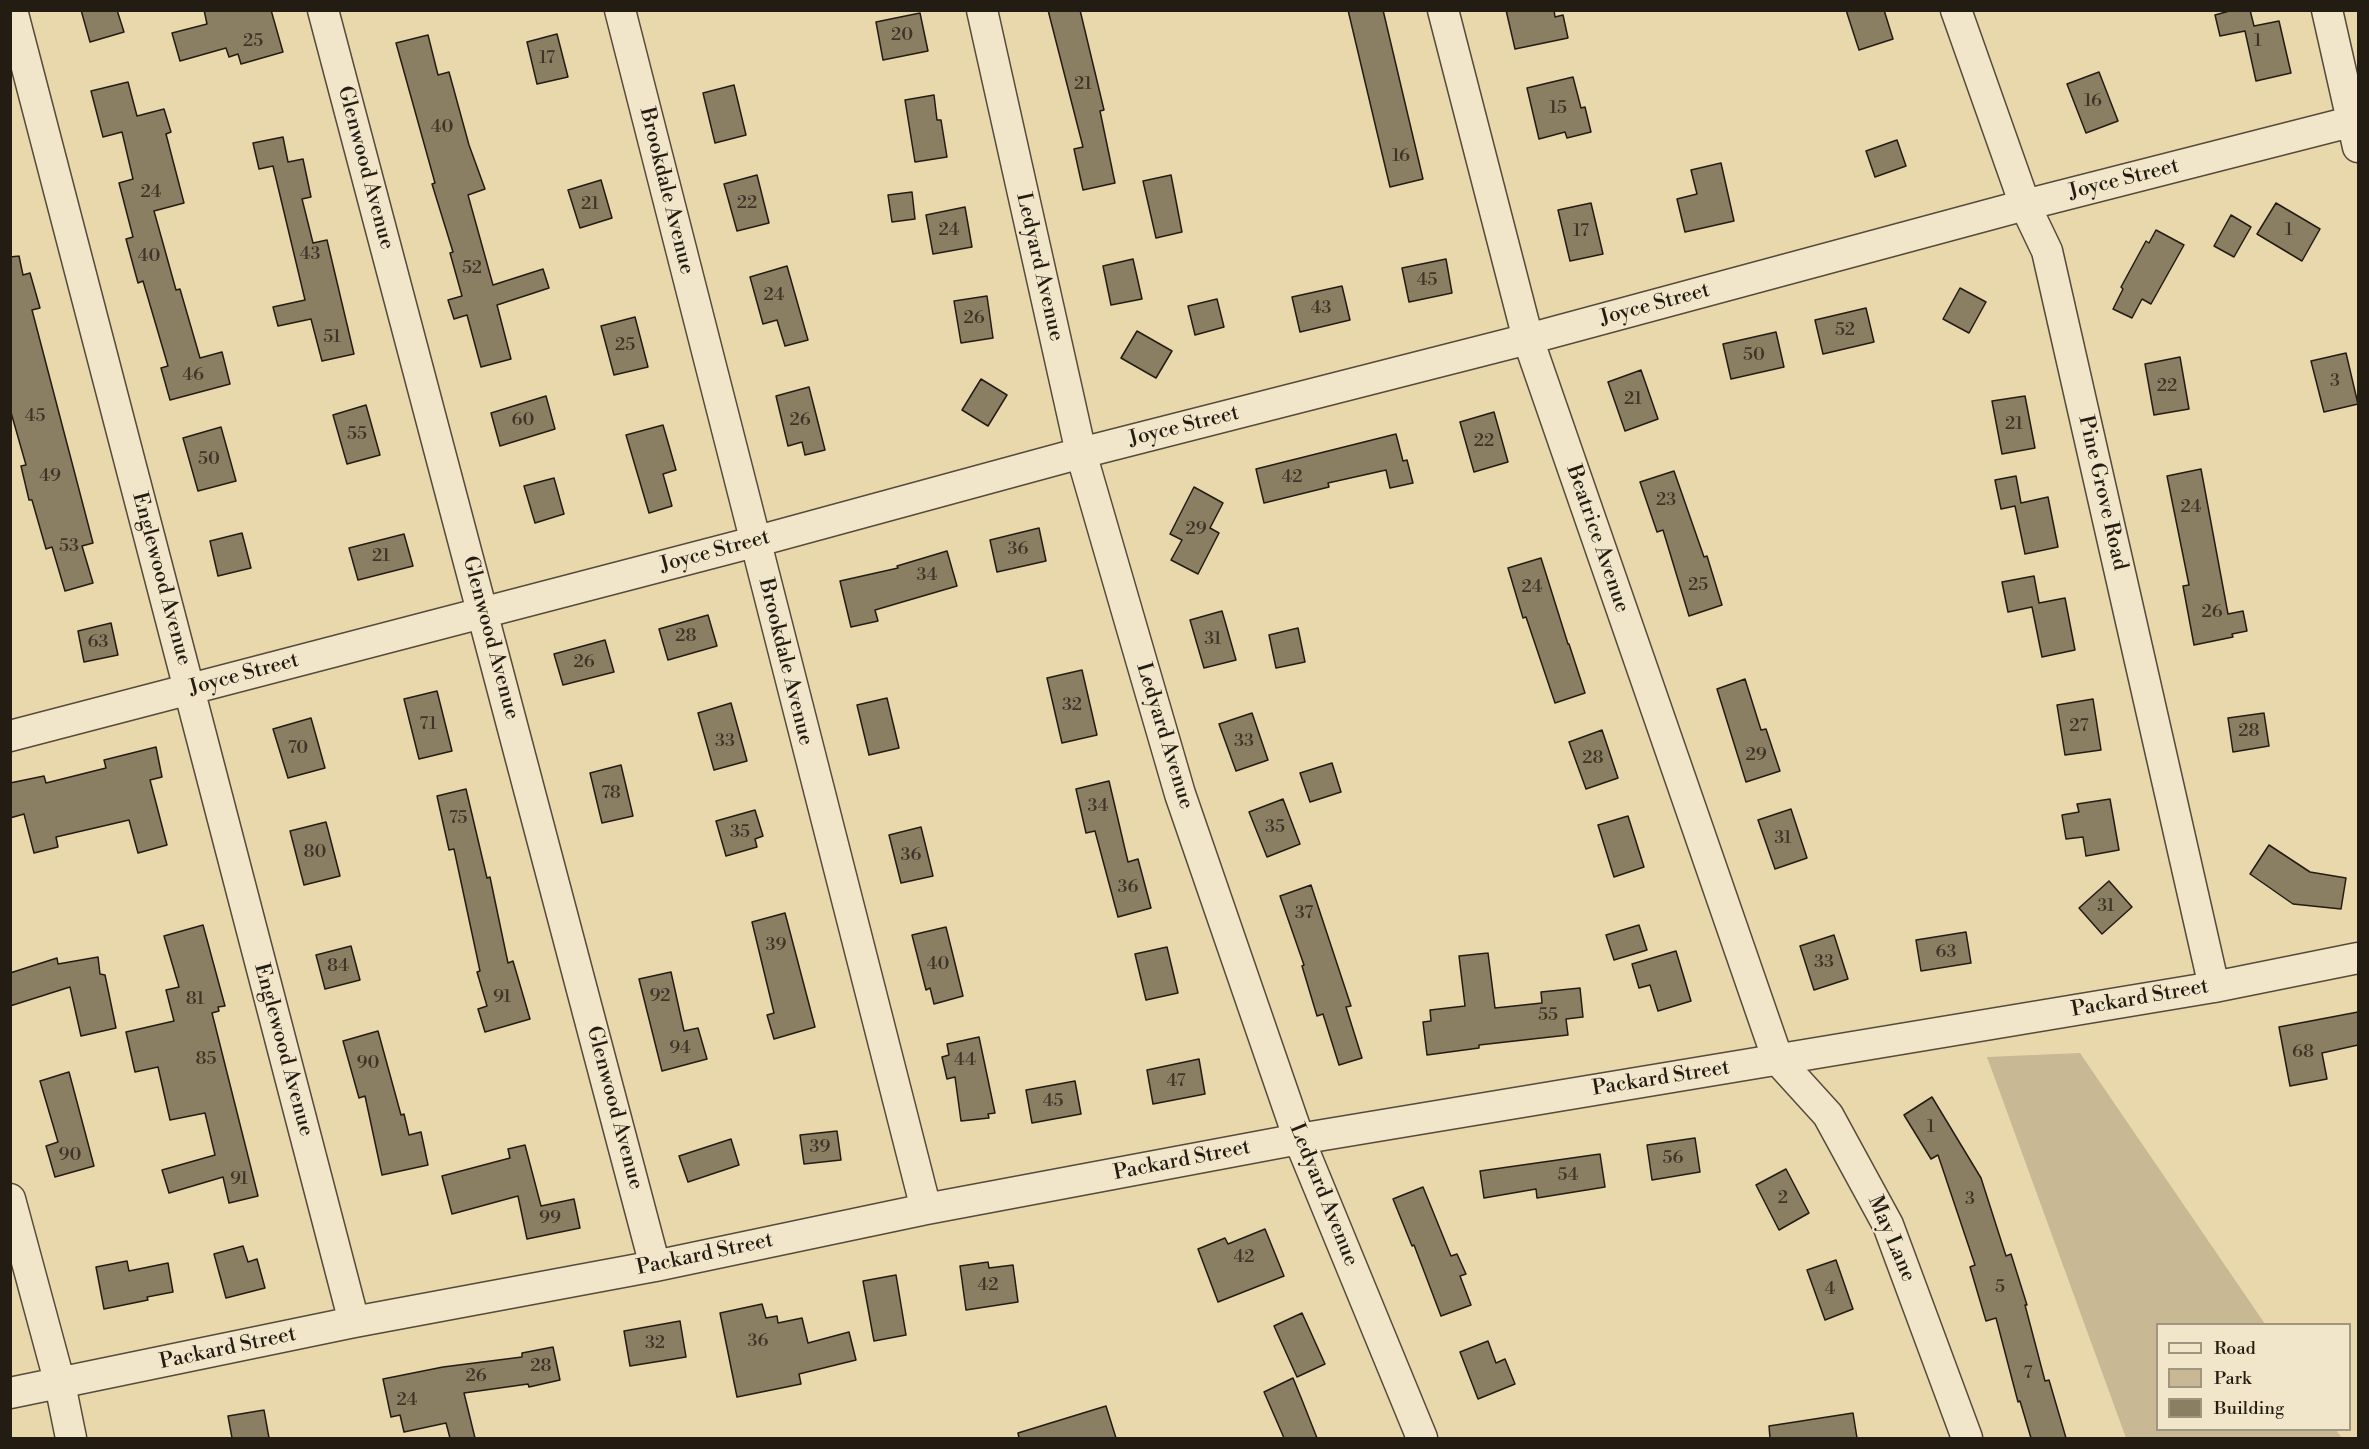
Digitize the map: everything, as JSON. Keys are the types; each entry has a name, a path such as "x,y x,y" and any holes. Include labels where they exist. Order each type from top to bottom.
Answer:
{"street":[{"name":"Englewood Avenue","path":"12,10 354,1322"},
{"name":"Glenwood Avenue","path":"323,10 655,1266"},
{"name":"Brookdale Avenue","path":"620,10 926,1209"},
{"name":"Ledyard Avenue","path":"982,10 1081,453 1180,794 1299,1139 1422,1438"},
{"name":"Beatrice Avenue","path":"1443,10 1528,339 1778,1060"},
{"name":"Pine Grove Road","path":"1956,10 2025,205 2047,252 2214,987"},
{"path":"2327,10 2356,129"},
{"name":"Joyce Street","path":"10,736 754,542 1081,453 1528,339 2025,205 2356,129"},
{"name":"Packard Street","path":"10,1393 354,1322 655,1266 926,1209 1299,1139 2214,987 2358,958"},
{"name":"May Lane","path":"1778,1060 1828,1115 1888,1225 1967,1438"},
{"path":"10,1199 60,1384 71,1438"}],"green space":[{"path":"2080,1053 2264,1323 2156,1323 2156,1431 2337,1431 2342,1438 2126,1438 1987,1057"}],"building":[{"path":"81,10 117,10 124,32 90,42"},
{"path":"204,10 271,10 283,52 241,64 238,54 229,57 226,48 180,61 172,33 207,24"},
{"path":"1048,10 1080,10 1104,110 1100,111 1115,183 1083,190 1074,149 1083,147"},
{"path":"1348,10 1383,10 1423,179 1390,187"},
{"path":"1506,10 1554,10 1555,17 1563,15 1568,38 1515,49"},
{"path":"1846,10 1884,10 1893,39 1859,50"},
{"path":"2233,10 2250,10 2254,26 2279,21 2291,73 2256,81 2245,31 2220,36 2215,15"},
{"path":"920,13 928,51 883,60 876,22"},
{"path":"557,34 568,77 537,84 527,42"},
{"path":"428,35 438,75 449,72 469,145 485,189 468,195 493,285 543,269 549,288 497,305 511,359 481,367 467,315 454,319 448,300 462,296 450,253 453,252 432,184 435,183 396,43"},
{"path":"2099,72 2118,121 2086,133 2067,84"},
{"path":"1573,77 1581,108 1585,107 1591,132 1567,138 1565,132 1539,139 1527,88"},
{"path":"128,82 137,116 164,109 171,132 166,134 184,203 154,211 176,290 180,289 200,358 222,352 230,384 170,400 161,368 168,366 143,281 138,283 126,239 133,237 119,183 133,179 122,132 103,137 91,91"},
{"path":"734,85 746,135 715,143 703,93"},
{"path":"934,95 937,120 941,120 947,157 915,162 905,100"},
{"path":"283,137 288,162 303,159 311,197 302,199 313,243 327,240 354,354 322,361 311,319 278,326 273,307 305,300 273,166 259,169 253,143"},
{"path":"1897,140 1906,166 1875,177 1866,151"},
{"path":"1721,163 1734,221 1685,232 1677,199 1697,194 1691,170"},
{"path":"757,175 769,223 737,231 724,184"},
{"path":"1171,175 1182,232 1156,238 1143,181"},
{"path":"601,180 612,218 580,228 568,190"},
{"path":"912,192 915,219 892,222 888,195"},
{"path":"1591,203 1603,254 1570,261 1558,210"},
{"path":"2276,203 2320,229 2302,261 2257,234"},
{"path":"965,207 972,247 933,254 926,215"},
{"path":"2231,215 2251,227 2234,257 2214,246"},
{"path":"2156,230 2184,245 2151,304 2142,299 2132,318 2113,309 2123,289 2121,287 2146,241 2149,243"},
{"path":"19,256 23,275 30,273 40,308 32,310 93,543 82,546 93,583 65,591 52,547 46,549 32,500 29,500 21,466 26,465 10,409 10,257"},
{"path":"1133,259 1142,299 1111,305 1103,266"},
{"path":"1446,259 1452,293 1409,302 1402,268"},
{"path":"787,266 808,340 785,346 777,320 763,324 750,277"},
{"path":"1342,286 1350,320 1300,332 1292,297"},
{"path":"1960,288 1986,302 1969,333 1943,319"},
{"path":"987,296 993,338 961,343 954,301"},
{"path":"1217,299 1224,327 1195,335 1188,306"},
{"path":"1866,308 1874,342 1823,354 1815,320"},
{"path":"635,317 648,367 614,375 601,326"},
{"path":"1137,331 1172,351 1156,378 1121,358"},
{"path":"1776,332 1784,367 1731,379 1723,344"},
{"path":"2346,353 2358,404 2324,412 2311,361"},
{"path":"2180,357 2189,409 2154,415 2145,364"},
{"path":"1641,370 1658,419 1625,431 1608,382"},
{"path":"981,379 1007,395 988,426 962,410"},
{"path":"809,387 825,450 805,455 802,442 788,446 776,396"},
{"path":"546,396 555,429 500,446 491,413"},
{"path":"2025,396 2035,448 2002,454 1992,401"},
{"path":"366,405 380,455 347,464 333,415"},
{"path":"1494,412 1508,462 1474,472 1460,422"},
{"path":"663,425 676,470 663,474 672,506 649,513 626,435"},
{"path":"221,427 236,481 198,491 183,438"},
{"path":"1396,434 1403,461 1407,460 1413,483 1390,488 1386,470 1328,483 1329,487 1264,503 1256,469"},
{"path":"2201,469 2228,614 2243,611 2247,631 2232,634 2233,637 2194,645 2183,586 2189,585 2167,476"},
{"path":"1674,471 1704,557 1707,556 1722,605 1689,616 1663,530 1657,532 1640,482"},
{"path":"2016,476 2021,503 2048,497 2058,547 2025,554 2015,506 2001,509 1995,480"},
{"path":"554,478 564,514 535,523 524,486"},
{"path":"1194,487 1223,503 1210,528 1219,533 1198,574 1171,560 1182,540 1170,534"},
{"path":"1039,528 1046,561 997,572 990,540"},
{"path":"242,533 251,568 218,576 210,541"},
{"path":"404,534 413,566 358,580 349,548"},
{"path":"947,551 957,586 875,610 878,621 851,627 840,581 898,568 897,566"},
{"path":"1541,558 1585,693 1555,703 1526,617 1523,618 1508,568"},
{"path":"2034,576 2039,603 2065,598 2075,650 2042,657 2032,607 2008,612 2002,582"},
{"path":"1222,611 1236,660 1204,668 1190,620"},
{"path":"708,615 717,646 668,660 659,629"},
{"path":"111,623 118,655 84,662 78,631"},
{"path":"1298,628 1305,662 1276,668 1269,635"},
{"path":"605,640 614,672 563,685 554,654"},
{"path":"1082,670 1097,735 1062,743 1047,678"},
{"path":"1745,679 1761,730 1766,729 1780,771 1746,782 1717,689"},
{"path":"437,691 452,751 419,759 404,699"},
{"path":"887,698 899,748 869,755 857,705"},
{"path":"2093,699 2101,750 2065,755 2057,705"},
{"path":"731,703 747,761 714,770 698,713"},
{"path":"1252,713 1268,760 1236,771 1219,724"},
{"path":"2264,713 2269,746 2233,752 2228,718"},
{"path":"311,718 325,768 288,778 273,729"},
{"path":"1602,730 1618,778 1586,789 1569,742"},
{"path":"156,747 162,777 150,780 167,845 138,853 129,820 56,837 58,847 34,853 24,814 10,818 10,783 44,776 46,783 106,768 104,760"},
{"path":"1332,763 1341,792 1310,802 1300,773"},
{"path":"621,765 633,816 602,823 590,773"},
{"path":"1109,781 1128,862 1138,859 1151,908 1118,917 1095,831 1086,833 1076,789"},
{"path":"466,789 487,878 490,877 508,963 513,961 530,1019 485,1032 478,1009 487,1006 477,972 480,971 454,849 449,850 437,796"},
{"path":"1283,799 1300,844 1267,857 1249,812"},
{"path":"2110,799 2119,850 2086,856 2083,837 2066,839 2062,815 2079,812 2077,804"},
{"path":"1791,809 1807,858 1775,869 1758,820"},
{"path":"755,810 763,836 755,839 757,847 726,856 716,821"},
{"path":"1628,816 1644,867 1614,877 1598,825"},
{"path":"326,822 340,876 304,885 290,831"},
{"path":"921,827 933,876 901,883 889,835"},
{"path":"2269,845 2310,872 2346,878 2341,909 2293,904 2250,874"},
{"path":"2109,881 2132,907 2102,934 2079,908"},
{"path":"1311,885 1351,1006 1346,1007 1362,1058 1339,1065 1323,1014 1317,1016 1302,966 1304,965 1280,896"},
{"path":"785,913 815,1027 774,1039 767,1015 774,1013 752,922"},
{"path":"203,925 225,1006 218,1007 219,1011 212,1013 258,1196 229,1203 223,1177 169,1193 162,1170 215,1155 205,1113 170,1120 158,1067 135,1072 126,1032 174,1021 166,990 179,987 164,936"},
{"path":"1639,925 1647,950 1614,960 1606,935"},
{"path":"946,927 963,996 934,1004 930,988 926,990 912,935"},
{"path":"1966,932 1971,963 1921,971 1916,940"},
{"path":"1834,935 1848,979 1814,990 1800,946"},
{"path":"351,946 360,980 325,989 316,955"},
{"path":"1167,947 1178,993 1146,1000 1135,954"},
{"path":"1676,951 1691,1001 1658,1011 1650,985 1639,988 1632,964"},
{"path":"1488,953 1495,1008 1542,1003 1541,992 1580,988 1583,1017 1566,1019 1568,1035 1479,1045 1479,1048 1427,1055 1423,1022 1431,1021 1430,1010 1465,1006 1459,956"},
{"path":"98,957 100,974 105,975 116,1028 81,1036 70,987 10,1006 10,973 57,958 58,964"},
{"path":"671,972 684,1031 698,1028 707,1059 662,1071 639,979"},
{"path":"2358,1012 2358,1045 2322,1053 2327,1079 2290,1086 2279,1027"},
{"path":"378,1031 401,1115 404,1114 409,1135 421,1132 428,1165 382,1175 365,1096 359,1098 343,1041"},
{"path":"979,1037 995,1113 988,1114 989,1118 961,1121 955,1077 947,1079 942,1057 949,1055 947,1044"},
{"path":"1199,1059 1205,1094 1153,1104 1147,1070"},
{"path":"69,1072 94,1166 55,1177 46,1146 58,1142 40,1081"},
{"path":"1075,1081 1081,1114 1032,1123 1026,1090"},
{"path":"1932,1097 1981,1178 2006,1256 2011,1254 2027,1305 2025,1305 2045,1381 2049,1380 2066,1438 2031,1438 2020,1401 2018,1402 1996,1318 1986,1321 1970,1267 1975,1265 1938,1155 1931,1159 1904,1115"},
{"path":"837,1131 841,1160 804,1164 800,1135"},
{"path":"1695,1138 1700,1172 1652,1180 1647,1145"},
{"path":"731,1139 739,1165 688,1182 679,1156"},
{"path":"525,1145 541,1206 574,1199 580,1228 527,1239 518,1196 452,1214 442,1176 510,1158 508,1149"},
{"path":"1600,1154 1605,1187 1537,1198 1536,1189 1484,1198 1480,1171"},
{"path":"1786,1169 1809,1213 1779,1230 1756,1185"},
{"path":"1423,1187 1451,1256 1457,1254 1466,1274 1460,1276 1471,1305 1441,1316 1414,1245 1412,1246 1393,1199"},
{"path":"1265,1229 1284,1276 1218,1302 1198,1249 1225,1238 1228,1244"},
{"path":"243,1246 248,1262 257,1259 265,1288 226,1298 214,1254"},
{"path":"1836,1260 1853,1309 1825,1320 1807,1270"},
{"path":"127,1261 129,1271 168,1263 173,1292 104,1309 96,1267"},
{"path":"988,1262 989,1268 1013,1265 1018,1302 966,1310 960,1266"},
{"path":"896,1275 906,1335 874,1341 863,1281"},
{"path":"762,1304 766,1318 777,1316 778,1323 802,1318 808,1343 849,1332 856,1360 799,1374 801,1384 737,1397 720,1313"},
{"path":"1302,1313 1325,1364 1297,1377 1274,1326"},
{"path":"680,1321 686,1357 630,1366 624,1331"},
{"path":"1488,1341 1496,1363 1505,1359 1515,1384 1478,1399 1460,1352"},
{"path":"553,1347 560,1380 529,1387 528,1384 464,1393 475,1438 450,1438 446,1423 404,1432 400,1415 391,1417 383,1379 443,1367 522,1357 522,1353"},
{"path":"1293,1378 1317,1438 1284,1438 1264,1392"},
{"path":"1106,1406 1116,1438 1019,1438 1018,1433"},
{"path":"264,1410 269,1438 232,1438 228,1416"},
{"path":"1853,1413 1857,1438 1770,1438 1769,1426"}]}
